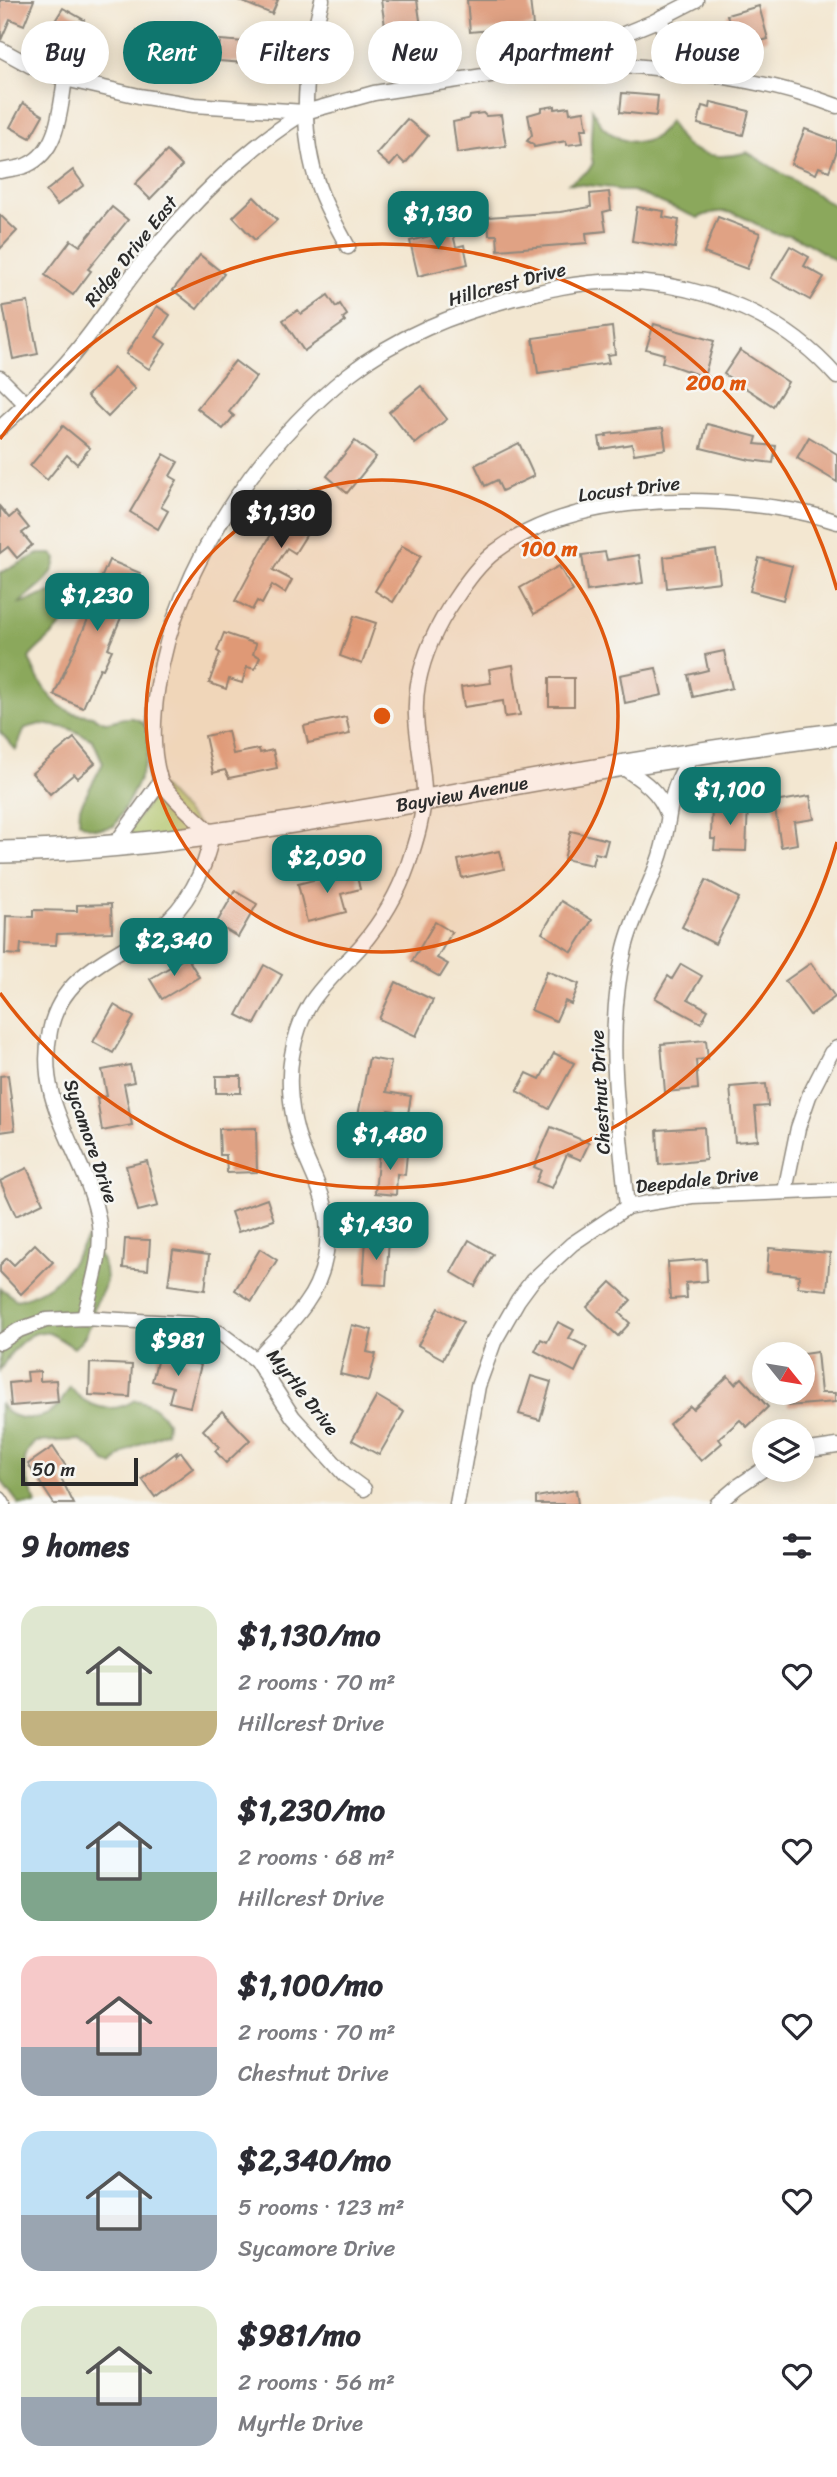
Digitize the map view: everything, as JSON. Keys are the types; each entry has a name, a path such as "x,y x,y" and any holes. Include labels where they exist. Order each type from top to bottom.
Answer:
{"main road":[{"name":"Bayview Avenue","path":"0,852 86,849 262,828 694,754 837,734"}],"street":[{"path":"322,0 313,33 305,112 310,152 319,187 348,247"},
{"path":"637,28 696,0"},
{"path":"662,17 662,21"},
{"path":"0,49 21,61"},
{"path":"87,84 194,105 305,112 374,93 476,77"},
{"path":"0,171 26,166 48,148 59,120 64,84"},
{"path":"760,84 837,106"},
{"name":"Ridge Drive East","path":"0,428 81,345 140,265 209,187 285,124 305,112"},
{"name":"Hillcrest Drive","path":"160,782 154,729 162,657 171,626 202,554 239,492 303,416 348,376 408,335 470,309 563,286 625,282 685,288 722,298 747,309 796,338 837,377"},
{"path":"0,378 26,404"},
{"name":"Locust Drive","path":"256,1360 307,1303 321,1273 327,1249 324,1205 299,1140 290,1086 291,1058 299,1022 313,997 363,943 382,918 408,866 421,824 423,800 416,710 417,687 424,658 440,621 469,578 495,552 521,535 565,517 592,510 649,502 693,501 773,506 837,523"},
{"name":"Chestnut Drive","path":"627,1207 614,1068 618,990 630,930 660,854 667,814 678,777 694,754"},
{"path":"621,766 656,792 667,814"},
{"path":"114,846 160,782 212,834"},
{"name":"Sycamore Drive","path":"84,1318 99,1254 99,1224 92,1198 50,1093 46,1064 50,1031 58,1005 73,984 96,964 157,930 187,899 198,881 208,855 212,834"},
{"path":"785,1191 797,1128 809,1096 831,1053 837,1048"},
{"name":"Deepdale Drive","path":"457,1504 478,1386 494,1342 532,1281 572,1244 627,1207 692,1196 837,1190"},
{"name":"Myrtle Drive","path":"0,1342 19,1330 46,1320 84,1318 204,1327 220,1333 256,1360 293,1417 345,1475 364,1489"},
{"path":"815,1449 837,1446"},
{"path":"717,1504 752,1477"},
{"path":"0,1499 3,1504"}],"green space":[{"path":"592,109 604,128 631,142 656,136 669,121 683,143 700,152 724,156 747,152 837,207 837,262 802,240 773,233 729,212 698,218 633,191 569,183 589,170 593,163"},
{"path":"39,554 52,554 56,558 55,566 48,578 20,603 48,593 59,592 66,597 61,626 29,658 40,682 63,708 105,722 133,718 144,725 149,737 143,769 114,826 96,828 79,822 80,807 103,763 93,740 68,728 41,724 25,728 16,750 0,732 0,573"},
{"path":"161,786 205,832 120,842"},
{"path":"87,1238 101,1260 106,1277 85,1335 74,1348 45,1332 38,1332 25,1339 13,1351 0,1370 0,1288 17,1300 41,1291 67,1269"},
{"path":"70,1387 84,1400 100,1407 117,1407 135,1400 150,1405 167,1422 166,1432 130,1449 113,1465 105,1462 96,1451 79,1440 35,1442 26,1457 25,1472 36,1504 19,1504 0,1479 0,1403 10,1414 17,1417 40,1417 56,1408"}],"building":[{"path":"0,0 34,0 26,21 21,21 21,24 10,19 1,40"},
{"path":"238,0 278,0 272,14"},
{"path":"381,0 417,0 420,21 384,21"},
{"path":"467,0 530,0 532,21 476,21 476,31 470,32"},
{"path":"759,6 763,21 729,21 727,15"},
{"path":"63,8 84,20 83,21 55,21"},
{"path":"764,24 768,39 764,40"},
{"path":"222,40 236,41 236,62 222,61"},
{"path":"622,93 658,96 656,116 620,112"},
{"path":"711,102 749,111 743,135 698,124 702,106 710,108"},
{"path":"23,103 43,115 30,138 10,127"},
{"path":"555,106 555,109 569,107 570,113 584,111 587,129 581,129 583,143 567,145 566,141 534,147 527,141 532,135 528,115 542,111 542,108"},
{"path":"483,113 486,116 501,115 506,146 457,153 453,122 468,119 469,115"},
{"path":"407,119 428,136 405,164 398,157 390,166 376,154"},
{"path":"805,129 837,141 837,151 829,171 819,167 816,174 791,164"},
{"path":"167,151 182,166 150,199 135,184"},
{"path":"73,170 84,185 57,205 46,191"},
{"path":"609,192 611,210 603,212 606,231 586,233 587,243 498,250 497,235 489,235 488,217 591,207 590,194"},
{"path":"254,197 277,220 255,240 233,217"},
{"path":"112,207 128,220 88,269 91,271 73,295 45,275 71,240 80,246"},
{"path":"637,207 664,211 663,217 679,220 675,248 632,241"},
{"path":"0,215 17,231 0,249"},
{"path":"718,217 760,233 747,269 704,253"},
{"path":"450,221 456,247 464,245 468,264 418,276 410,241 434,235 432,225"},
{"path":"790,246 809,257 804,266 824,277 810,300 771,278"},
{"path":"200,255 224,274 197,309 173,290"},
{"path":"328,295 336,307 340,304 347,315 343,318 345,322 304,351 283,320 298,310 301,314"},
{"path":"28,302 38,354 13,359 3,306"},
{"path":"157,306 170,315 156,337 166,344 149,369 126,354"},
{"path":"654,324 714,341 704,377 662,362 664,354 646,349"},
{"path":"612,327 615,354 607,355 609,363 538,373 533,338"},
{"path":"740,350 788,382 773,406 724,374"},
{"path":"235,361 256,377 229,412 234,416 223,429 197,408"},
{"path":"114,368 135,389 108,417 87,396"},
{"path":"421,386 447,419 415,444 389,412"},
{"path":"707,424 757,437 755,444 776,446 773,463 701,448"},
{"path":"63,426 90,448 77,464 67,455 47,480 30,466"},
{"path":"663,428 666,449 634,454 632,444 601,449 599,437 607,436 606,434"},
{"path":"809,437 837,454 837,482 797,458"},
{"path":"355,441 376,457 347,493 327,476"},
{"path":"519,443 534,476 502,491 497,480 485,486 475,465"},
{"path":"164,454 178,462 170,476 177,480 161,507 168,511 158,529 130,512"},
{"path":"299,491 330,511 323,522 317,518 295,553 287,548 273,570 292,580 285,593 272,585 262,604 257,601 252,610 235,601 269,538"},
{"path":"0,507 9,518 16,512 29,528 22,533 32,545 17,558 8,547 0,553"},
{"path":"402,546 421,556 393,602 375,591"},
{"path":"716,550 720,582 667,588 664,557"},
{"path":"605,552 607,560 639,555 643,583 587,591 582,555"},
{"path":"759,558 792,566 783,600 750,591"},
{"path":"109,560 140,573 108,648 112,650 103,669 100,668 83,708 54,695 89,617 85,615"},
{"path":"559,566 573,591 534,614 520,588"},
{"path":"354,616 376,623 362,664 340,656"},
{"path":"224,633 256,644 253,654 260,657 255,669 247,667 242,683 229,679 226,689 209,683"},
{"path":"724,651 732,688 693,697 688,675 708,670 705,655"},
{"path":"513,665 520,715 505,717 503,701 464,707 461,687 491,683 489,669"},
{"path":"656,668 662,695 625,703 620,675"},
{"path":"549,678 574,678 574,706 549,706"},
{"path":"346,717 350,734 308,743 304,726"},
{"path":"228,731 233,754 259,749 260,753 273,750 277,768 229,778 225,770 213,773 205,736"},
{"path":"74,738 95,763 78,778 74,774 50,794 32,773"},
{"path":"810,796 814,819 794,822 797,844 781,847 774,802"},
{"path":"712,804 748,805 746,851 714,850 715,839 711,839"},
{"path":"571,831 608,840 604,855 595,853 592,865 564,859"},
{"path":"499,851 504,869 462,878 458,860"},
{"path":"355,869 360,889 341,894 346,912 307,922 298,884"},
{"path":"706,880 739,898 715,944 682,927"},
{"path":"235,891 257,904 238,937 216,924"},
{"path":"561,901 592,920 572,952 542,933"},
{"path":"111,904 112,932 57,934 56,945 21,944 20,955 5,954 6,916 33,917 33,910 77,911 77,905"},
{"path":"435,922 452,932 437,958 448,964 440,977 412,961"},
{"path":"187,957 199,977 162,999 150,979"},
{"path":"811,963 835,997 810,1015 785,981"},
{"path":"681,964 702,976 688,999 708,1010 701,1023 655,998 668,976 672,979"},
{"path":"264,965 282,975 255,1024 237,1015"},
{"path":"547,971 579,984 571,1004 565,1001 556,1021 531,1010"},
{"path":"396,982 433,1000 416,1036 379,1019"},
{"path":"114,1005 134,1017 113,1053 93,1042"},
{"path":"706,1040 708,1059 696,1060 698,1089 665,1092 661,1044"},
{"path":"554,1053 574,1063 549,1109 517,1091 527,1073 540,1079"},
{"path":"369,1058 391,1062 386,1092 411,1096 408,1114 388,1110 385,1126 357,1121"},
{"path":"130,1065 134,1082 124,1084 132,1125 102,1131 97,1098 107,1096 102,1070"},
{"path":"8,1075 15,1130 0,1132 0,1076"},
{"path":"216,1076 241,1076 241,1093 216,1093"},
{"path":"766,1084 768,1106 755,1107 758,1140 735,1142 730,1087"},
{"path":"551,1127 589,1143 581,1160 567,1154 552,1188 536,1182 541,1170 534,1167"},
{"path":"704,1127 706,1160 659,1165 657,1130"},
{"path":"256,1128 257,1172 227,1173 226,1155 220,1155 219,1129"},
{"path":"379,1151 407,1154 405,1175 397,1174 396,1195 375,1193"},
{"path":"147,1161 158,1206 138,1211 126,1166"},
{"path":"27,1168 43,1203 16,1216 0,1181"},
{"path":"267,1199 274,1220 238,1232 231,1212"},
{"path":"366,1238 389,1239 386,1285 363,1284"},
{"path":"125,1239 150,1240 148,1270 123,1268"},
{"path":"469,1240 493,1254 475,1286 451,1272"},
{"path":"35,1244 53,1262 21,1294 0,1272 0,1265 7,1258 14,1265"},
{"path":"769,1248 830,1253 827,1290 798,1287 799,1275 767,1272"},
{"path":"260,1249 277,1260 252,1301 235,1290"},
{"path":"173,1250 209,1255 205,1290 168,1285"},
{"path":"706,1259 707,1281 686,1283 687,1298 670,1299 668,1262"},
{"path":"611,1282 631,1300 619,1313 630,1323 618,1336 587,1307"},
{"path":"438,1308 463,1322 443,1359 418,1345"},
{"path":"558,1322 574,1330 569,1338 587,1347 575,1372 535,1351 541,1339 547,1342"},
{"path":"352,1325 372,1330 367,1352 376,1354 369,1381 340,1374"},
{"path":"816,1352 821,1393 835,1393 835,1402 816,1404"},
{"path":"159,1354 201,1365 190,1407 169,1402 173,1387 152,1381"},
{"path":"90,1363 132,1365 130,1397 89,1395"},
{"path":"40,1371 40,1381 56,1380 58,1402 11,1406 9,1383 28,1381 27,1372"},
{"path":"531,1376 551,1382 540,1420 519,1414"},
{"path":"728,1376 735,1384 742,1378 752,1389 752,1405 768,1407 752,1419 747,1427 740,1420 719,1439 722,1443 701,1461 669,1424 690,1406 693,1409"},
{"path":"377,1396 404,1412 379,1455 352,1440"},
{"path":"222,1411 250,1440 226,1463 215,1451 219,1447 203,1430"},
{"path":"53,1447 69,1471 60,1476 74,1504 54,1504 28,1464"},
{"path":"177,1452 176,1456 181,1452 193,1468 155,1497 142,1479"},
{"path":"576,1490 578,1504 536,1504 536,1497"}]}
